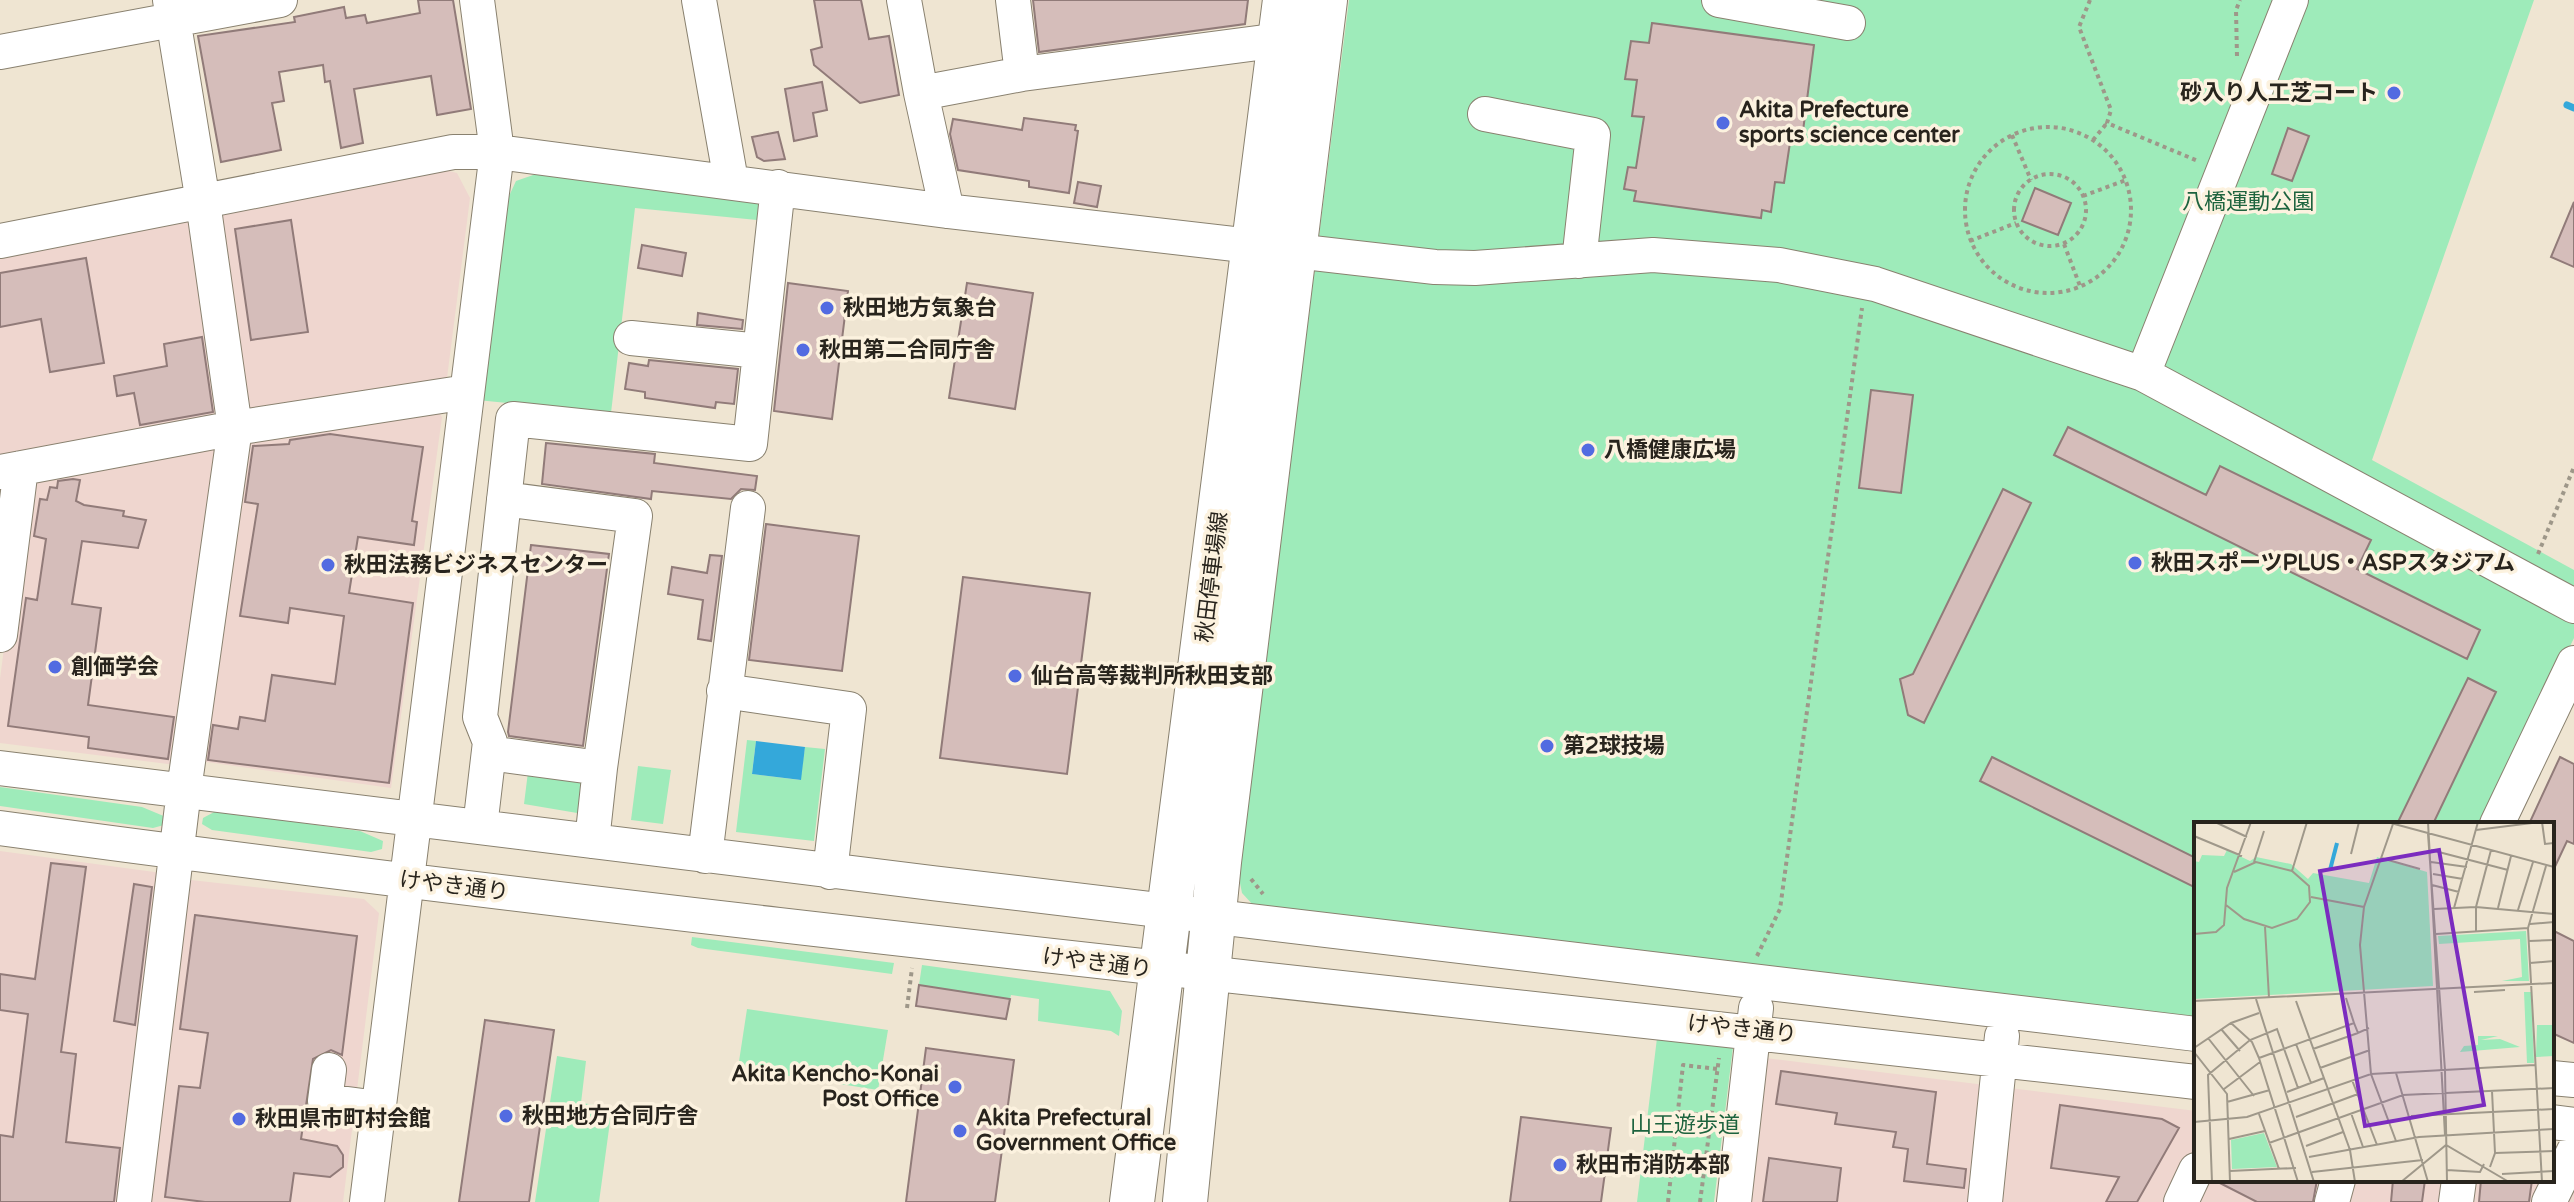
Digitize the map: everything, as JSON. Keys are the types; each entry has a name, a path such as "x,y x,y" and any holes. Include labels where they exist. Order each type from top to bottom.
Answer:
{"main road":[{"name":"秋田停車場線","path":"1132,1202 1170,909 1275,250 1325,0"},
{"name":"秋田停車場線","path":"1185,1202 1275,250 1283,20"}],"street":[{"path":"0,52 172,11 280,0"},
{"path":"367,1202 497,152 477,0"},
{"path":"699,0 731,181"},
{"path":"904,0 947,211"},
{"path":"1013,0 1022,74"},
{"path":"1719,0 1848,23"},
{"path":"2143,374 2291,0"},
{"path":"134,1202 184,790 235,428 172,11"},
{"path":"921,93 1283,20"},
{"path":"1485,114 1593,135 1579,261"},
{"path":"0,241 453,152 497,152 1275,250 1475,268 1653,255 1779,265 1866,282 2143,374 2528,578 2574,606"},
{"path":"480,827 490,742 480,717 513,419 750,444 778,187"},
{"path":"631,338 760,351"},
{"path":"0,635 10,470 235,428 467,392"},
{"path":"504,499 635,516 592,841"},
{"path":"705,856 748,508"},
{"path":"2498,822 2574,663"},
{"path":"724,691 849,709 830,872"},
{"path":"489,753 600,768"},
{"path":"0,768 830,872 1213,916 1764,971 2005,1012 2194,1034"},
{"name":"けやき通り","path":"0,828 1206,976 1753,1030 2194,1082"},
{"path":"1734,1202 1753,1030 1764,971"},
{"path":"1985,1202 2005,1012"},
{"path":"329,1070 325,1101 378,1108"},
{"path":"2554,1078 2574,1080"},
{"path":"1194,1110 1207,1146 1198,1202"},
{"path":"2554,1122 2574,1125"},
{"path":"2549,1202 2574,1151"},
{"path":"2181,1202 2194,1174"},
{"path":"2332,1202 2337,1182"},
{"path":"2456,1202 2459,1182"}],"path":[{"path":"2090,0 2079,27 2111,110 2107,123 2093,140"},
{"path":"2107,123 2225,172"},
{"path":"2043,126 2069,129 2093,140 2113,157 2126,180 2131,209 2127,237 2113,263 2091,282 2064,292 2035,293 2008,284 1985,266 1970,241 1964,215 1967,189 1977,165 1995,145 2012,135 2043,126"},
{"path":"2012,135 2031,180"},
{"path":"2055,174 2077,186 2083,196 2085,219 2081,229 2064,244 2053,246 2031,241 2016,223 2016,199 2031,180 2055,174"},
{"path":"2083,196 2126,180"},
{"path":"1970,241 2016,223"},
{"path":"2064,244 2080,286"},
{"path":"1764,971 1755,959 1780,909 1866,282"},
{"path":"2528,578 2574,467"},
{"path":"1250,874 1264,896 1276,898"},
{"path":"907,1008 913,961"},
{"path":"1700,1202 1719,1053"},
{"path":"1668,1202 1683,1065 1717,1069"},
{"path":"1678,1112 1711,1116"}],"shaded area":[{"path":"445,170 457,173 470,198 447,378 438,388 257,419 241,406 217,215"},
{"path":"192,221 228,418 0,464 0,257"},
{"path":"434,406 442,417 391,788 192,760 241,446 259,431"},
{"path":"212,440 222,451 176,765 0,743 0,679 26,478"},
{"path":"0,851 169,874 127,1202 0,1202"},
{"path":"182,879 364,899 379,913 343,1202 143,1202"},
{"path":"1765,1058 2194,1111 2194,1182 2554,1182 2554,1150 2574,1153 2574,1202 1747,1202"}],"green space":[{"name":"八橋運動公園","path":"1349,0 2534,0 2372,460 2574,570 2574,638 2485,822 2194,822 2194,1021 1254,906 1242,893 1238,873"},
{"path":"536,174 759,199 757,220 635,208 611,413 477,400 504,207 516,181"},
{"path":"747,740 756,741 752,774 800,780 805,747 825,749 814,841 736,832"},
{"path":"638,766 671,770 663,824 631,820"},
{"path":"528,772 593,780 589,815 524,804"},
{"path":"0,787 142,807 166,817 164,825 153,828 0,806"},
{"path":"216,811 360,831 383,841 382,849 371,852 212,830 202,824 203,818"},
{"path":"692,937 894,963 892,974 698,948 691,945"},
{"path":"922,965 1110,991 1122,1011 1119,1036 1111,1031 1038,1021 1039,999 1011,995 1010,999 919,985"},
{"path":"747,1009 888,1030 878,1090 738,1068"},
{"name":"山王遊歩道","path":"1657,1038 1733,1047 1714,1202 1637,1202"},
{"path":"557,1056 586,1061 581,1103 612,1107 599,1202 535,1202"}],"water":[{"path":"756,741 805,747 801,780 752,774"}],"building":[{"path":"418,0 453,0 471,109 437,115 431,76 354,89 363,143 341,148 330,81 325,82 323,65 279,72 284,101 272,103 281,150 221,162 198,36 295,22 294,17 344,7 346,18 365,15 367,23 420,13"},
{"path":"814,0 861,0 869,39 889,36 899,95 860,103 814,65 811,50 822,47"},
{"path":"1033,0 1248,0 1245,24 1039,52"},
{"name":"Akita Prefecture sports science center","path":"1652,23 1814,45 1803,131 1792,129 1784,183 1775,182 1771,212 1762,210 1761,218 1634,201 1636,191 1624,189 1628,167 1636,168 1644,117 1632,116 1637,80 1625,79 1631,41 1649,43"},
{"path":"822,82 827,110 813,113 817,136 794,141 785,89"},
{"path":"1024,118 1076,125 1075,130 1078,131 1069,193 1029,187 1029,181 958,170 950,134 953,119 1022,130"},
{"path":"2288,128 2309,136 2292,181 2272,174"},
{"path":"778,132 785,159 764,161 757,157 752,137"},
{"path":"1078,182 1101,186 1097,207 1074,203"},
{"path":"2035,188 2071,203 2058,235 2022,221"},
{"path":"2574,202 2574,267 2551,257"},
{"path":"291,220 308,332 251,340 235,229"},
{"path":"642,245 686,253 682,276 638,268"},
{"path":"86,258 104,363 50,372 41,319 0,327 0,273"},
{"name":"秋田第二合同庁舎","path":"788,283 848,291 832,419 774,411"},
{"path":"967,283 1033,293 1015,409 949,398"},
{"path":"698,313 743,320 742,329 697,325"},
{"path":"202,337 213,412 140,425 134,393 117,396 114,376 167,366 164,344"},
{"path":"649,360 738,369 734,404 716,402 715,408 645,398 645,392 625,389 629,363 648,366"},
{"path":"1871,390 1913,395 1901,493 1859,488"},
{"path":"2068,427 2206,495 2220,466 2371,540 2357,569 2480,630 2467,659 2054,455"},
{"path":"330,434 423,447 412,521 417,522 414,545 358,537 349,593 413,603 389,783 208,760 213,725 238,729 240,717 265,721 272,675 335,684 344,616 290,608 288,623 240,616 258,504 245,502 253,446 289,444 290,440"},
{"path":"546,443 655,454 654,463 757,476 755,490 741,489 731,499 652,491 651,499 542,484"},
{"path":"80,480 76,501 124,511 123,516 146,520 138,548 82,541 72,604 101,608 88,705 174,717 168,759 88,748 89,737 8,726 26,598 37,600 46,539 34,536 40,499 47,500 50,487 57,488 58,481"},
{"path":"2003,489 2031,503 1924,723 1908,715 1900,679 1913,674"},
{"path":"766,524 859,536 842,671 749,660"},
{"path":"531,545 609,554 583,746 509,736"},
{"path":"710,555 722,556 711,641 698,639 703,600 668,594 672,567 707,573"},
{"name":"仙台高等裁判所秋田支部","path":"963,577 1090,593 1067,774 940,758"},
{"path":"2468,678 2496,692 2434,822 2398,822"},
{"path":"1992,757 2194,857 2194,887 1980,781"},
{"path":"2560,757 2574,764 2574,844 2567,841 2554,869 2554,822 2530,822"},
{"path":"51,863 86,867 61,1052 76,1054 66,1142 120,1148 114,1202 0,1202 0,1135 13,1137 28,1014 0,1010 0,974 35,979"},
{"path":"134,884 152,887 135,1025 114,1021"},
{"path":"195,915 357,936 342,1055 331,1050 313,1059 301,1139 337,1146 343,1155 343,1167 330,1177 294,1173 290,1202 205,1202 165,1197 179,1086 200,1088 208,1033 180,1029"},
{"path":"2554,931 2574,941 2574,1043 2554,1034"},
{"path":"919,985 1010,999 1006,1019 916,1006"},
{"name":"秋田地方合同庁舎","path":"485,1020 554,1030 529,1202 459,1202"},
{"name":"Akita Prefectural Government Office","path":"926,1048 1014,1060 995,1202 906,1202"},
{"path":"1781,1071 1936,1092 1927,1164 1966,1169 1964,1188 1904,1181 1908,1149 1893,1147 1896,1132 1835,1124 1837,1113 1776,1104"},
{"path":"2060,1105 2162,1119 2179,1128 2137,1202 2106,1202 2119,1177 2051,1168"},
{"name":"秋田市消防本部","path":"1521,1117 1611,1128 1601,1202 1510,1202"},
{"path":"1769,1158 1841,1168 1837,1202 1763,1202"},
{"path":"2218,1182 2317,1182 2313,1202 2257,1202"},
{"path":"2393,1182 2425,1182 2422,1202 2391,1202"},
{"path":"2481,1182 2532,1182 2529,1202 2479,1202"}],"waterway":[{"path":"2567,105 2574,108"}],"place":[{"name":"砂入り人工芝コート","path":"2394,93"},
{"name":"Akita Prefecture sports science center","path":"1723,123"},
{"name":"秋田地方気象台","path":"827,308"},
{"name":"秋田第二合同庁舎","path":"803,350"},
{"name":"八橋健康広場","path":"1588,450"},
{"name":"秋田スポーツPLUS・ASPスタジアム","path":"2135,563"},
{"name":"秋田法務ビジネスセンター","path":"328,565"},
{"name":"創価学会","path":"55,667"},
{"name":"仙台高等裁判所秋田支部","path":"1015,676"},
{"name":"第2球技場","path":"1547,746"},
{"name":"Akita Kencho-Konai Post Office","path":"955,1087"},
{"name":"秋田地方合同庁舎","path":"506,1116"},
{"name":"秋田県市町村会館","path":"239,1119"},
{"name":"Akita Prefectural Government Office","path":"960,1131"},
{"name":"秋田市消防本部","path":"1560,1165"}]}
